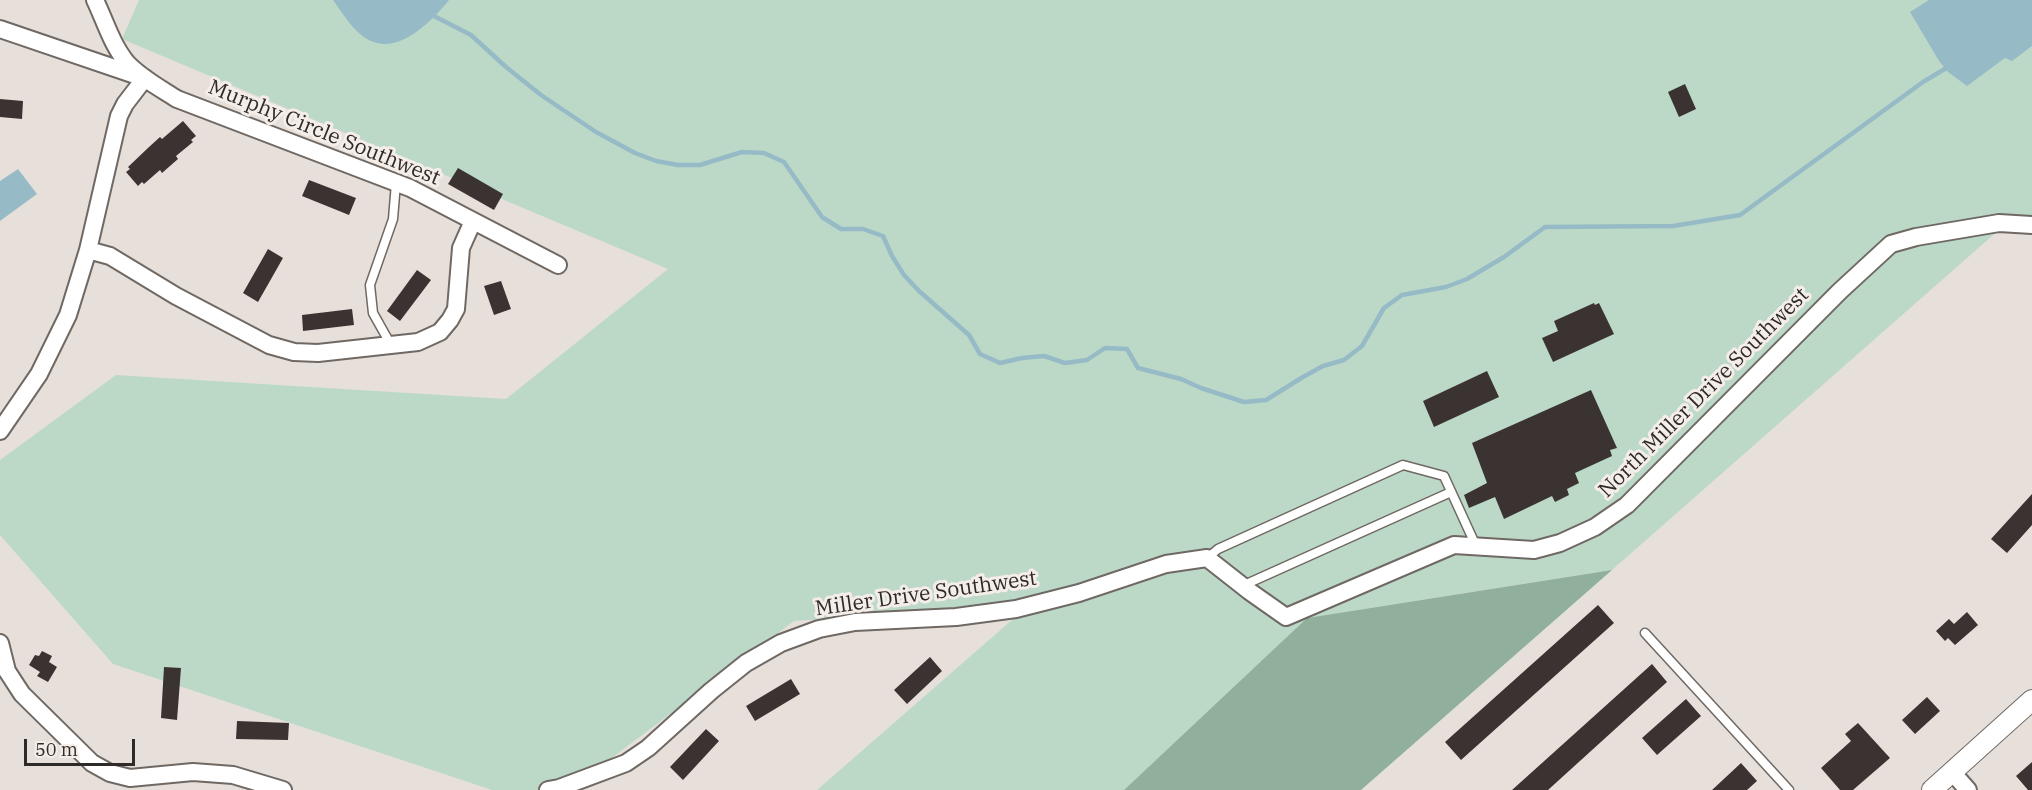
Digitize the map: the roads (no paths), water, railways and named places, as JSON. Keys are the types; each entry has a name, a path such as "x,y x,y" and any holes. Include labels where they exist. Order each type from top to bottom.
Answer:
{"street":[{"path":"95,0 116,46 128,63 145,78"},
{"path":"0,29 145,78"},
{"path":"0,431 39,374 68,315 88,250 119,116 125,104 145,78"},
{"name":"Murphy Circle Southwest","path":"145,78 177,99 396,183 558,266"},
{"path":"88,250 110,256 176,296 269,345 294,352 318,353 418,342 440,332 456,309 461,248 473,221"},
{"name":"North Miller Drive Southwest","path":"1207,558 1287,617 1454,544 1534,550 1560,543 1595,527 1626,505 1840,291 1891,244 1916,237 1999,223 2032,225"},
{"name":"Miller Drive Southwest","path":"549,790 626,763 648,748 746,663 781,643 819,629 855,622 956,617 1016,609 1079,593 1172,563 1207,558"},
{"path":"0,642 7,671 22,694 92,762 110,772 130,778 193,772 233,775 283,790"},
{"path":"1932,790 2032,700"},
{"path":"1952,772 1968,790"}],"lane":[{"path":"391,345 373,313 370,285 393,219 396,183"},
{"path":"1207,558 1218,549 1404,465 1444,476 1476,546"},
{"path":"1242,586 1451,492"},
{"path":"1646,633 1789,790"}],"water":[{"path":"333,0 449,0 434,17 414,33 393,43 382,44 371,41 360,34"},
{"path":"1929,0 2032,0 2032,46 2012,61 2005,58 1967,86 1948,72 1939,61 1910,12"},
{"path":"18,169 37,194 0,221 0,181"}],"waterway":[{"path":"434,16 471,35 541,95 596,132 635,153 656,161 678,165 700,165 742,152 764,153 784,162 822,217 841,229 863,229 883,236 904,275 969,335 980,354 1000,363 1044,356 1065,363 1087,360 1105,348 1127,349 1138,368 1181,379 1244,402 1266,400 1323,366 1344,360 1362,346 1384,308 1402,295 1446,287 1467,279 1504,257 1545,227 1673,226 1740,215 1923,82 1948,67"}]}
